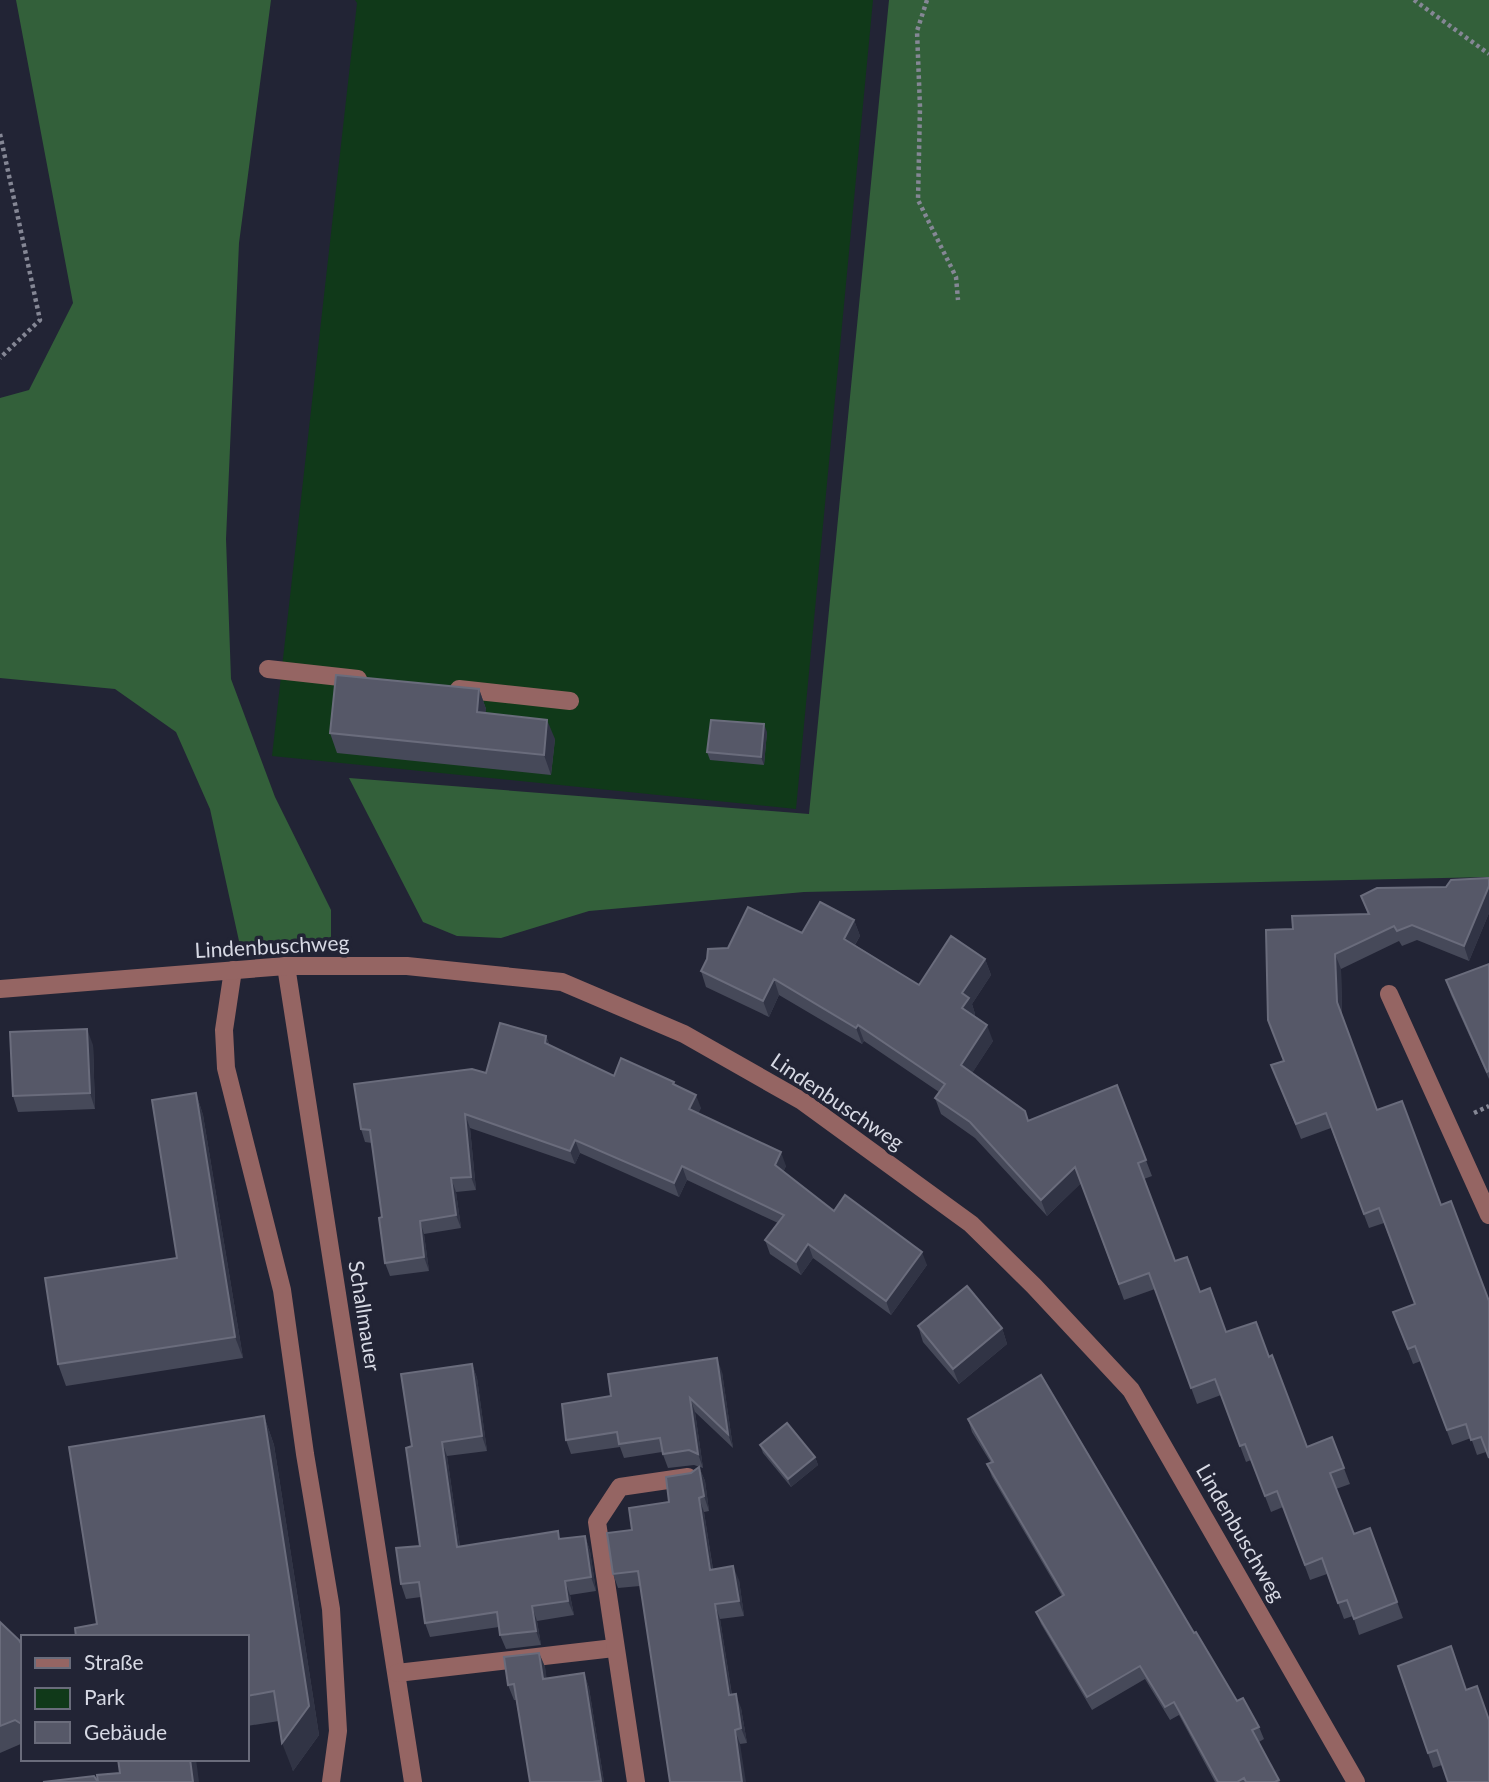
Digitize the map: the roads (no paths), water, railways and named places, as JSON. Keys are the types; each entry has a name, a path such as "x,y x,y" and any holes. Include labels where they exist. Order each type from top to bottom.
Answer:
{"street":[{"path":"268,669 378,681"},
{"path":"446,688 570,701"},
{"name":"Lindenbuschweg","path":"0,989 286,966 407,966 562,982 684,1034 802,1101 971,1224 1034,1286 1131,1390 1356,1782"},
{"name":"Schallmauer","path":"286,966 413,1782"},
{"path":"233,970 224,1030 226,1068 282,1290 305,1454 331,1609 338,1731 331,1782"},
{"path":"1389,993 1489,1215"},
{"path":"636,1782 597,1522 620,1487 695,1476"},
{"path":"397,1673 614,1648"}]}
